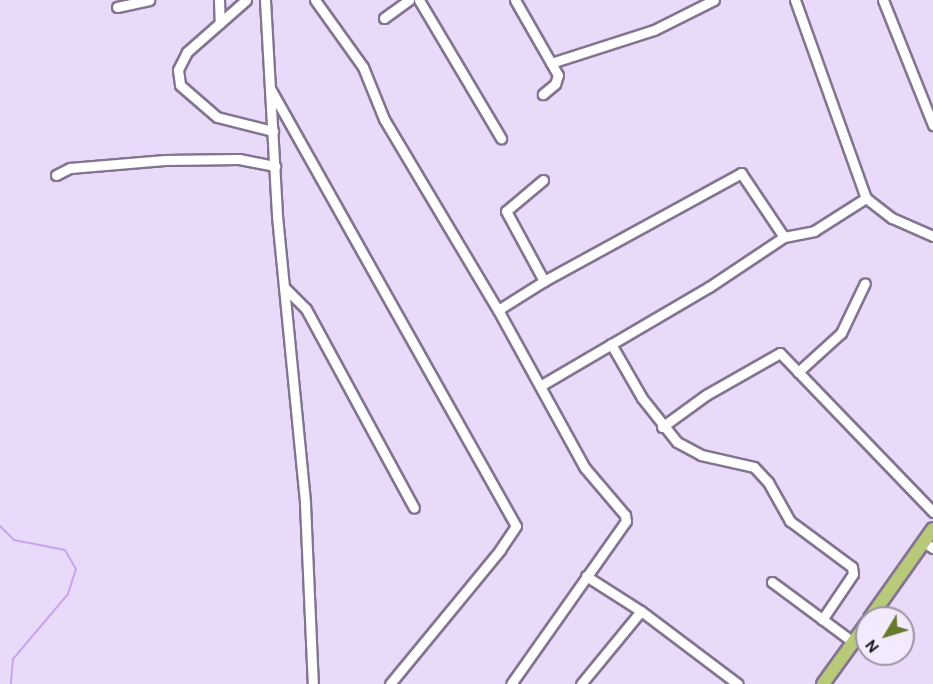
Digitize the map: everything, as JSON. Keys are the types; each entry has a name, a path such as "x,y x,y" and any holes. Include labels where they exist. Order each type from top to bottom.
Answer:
{"main road":[{"path":"880,606 928,545 933,529"},
{"path":"823,684 855,639"}],"street":[{"path":"117,7 149,0"},
{"path":"219,0 220,23"},
{"path":"246,0 187,52 178,70 180,85 217,117 273,131"},
{"path":"265,0 284,287 305,504 313,684"},
{"path":"315,0 363,67 384,119 498,310 585,468 625,515 626,521 511,684"},
{"path":"384,18 409,0"},
{"path":"419,0 501,138"},
{"path":"515,0 558,79 543,94"},
{"path":"551,63 654,30 701,2 714,0"},
{"path":"795,0 866,198 891,218 933,236"},
{"path":"883,0 933,125"},
{"path":"271,90 516,526 500,550 390,684"},
{"path":"56,175 70,168 165,160 239,159 275,166"},
{"path":"498,310 544,281 741,173 784,237"},
{"path":"543,180 506,211 544,281"},
{"path":"540,386 709,287 784,237 814,231 866,198"},
{"path":"798,372 841,333 865,283"},
{"path":"284,287 306,309 414,508"},
{"path":"611,344 662,427 677,442 700,455 754,467 768,482 790,521 852,567 853,574 822,620"},
{"path":"662,427 706,395 780,353 819,398 933,512"},
{"path":"586,576 641,611 738,684"},
{"path":"772,582 853,642"},
{"path":"581,684 641,611"}],"waterway":[{"path":"0,526 14,540 65,550 76,569 68,594 13,659 11,684"}]}
